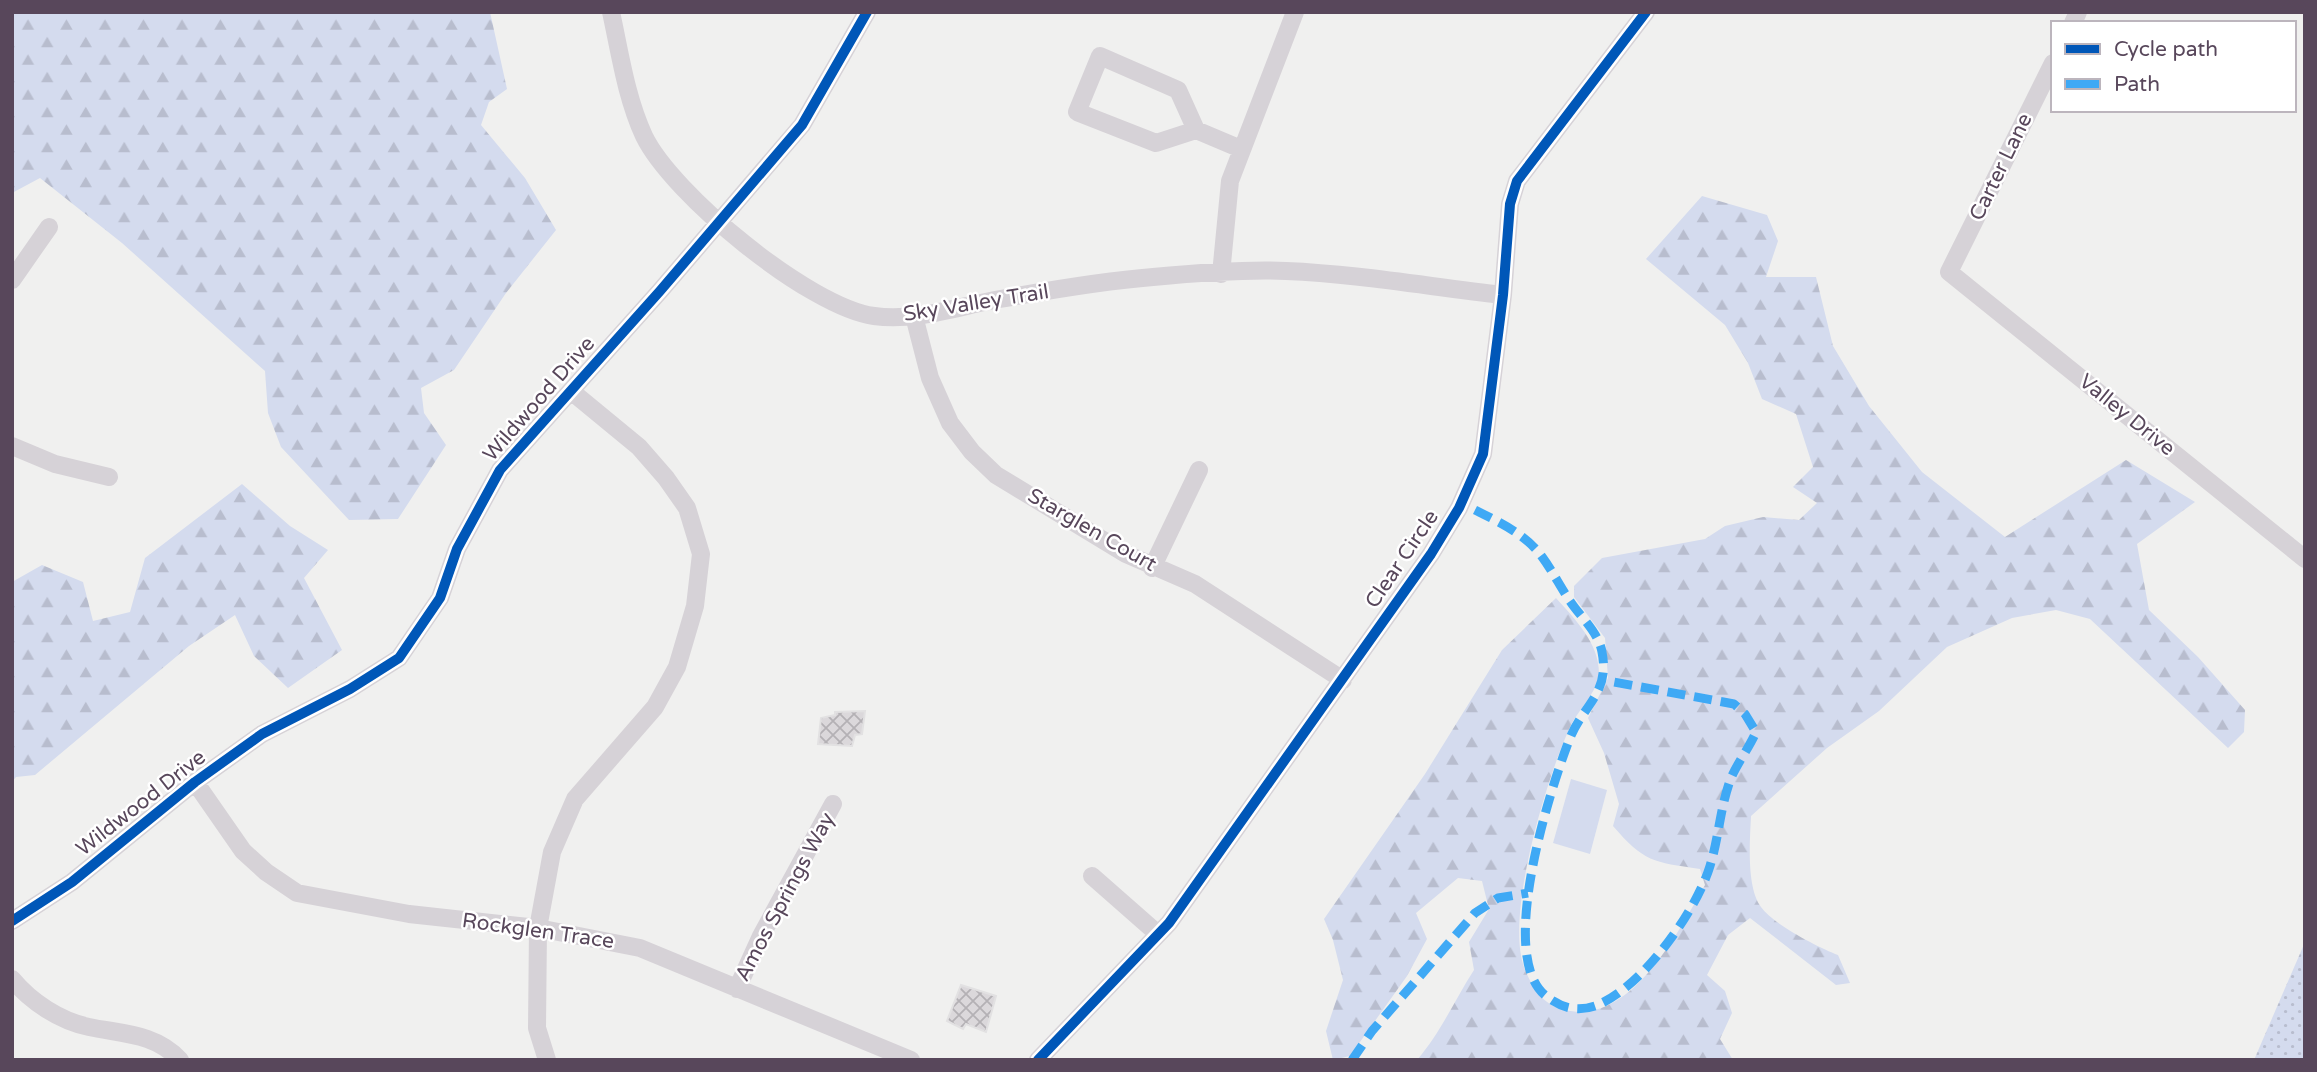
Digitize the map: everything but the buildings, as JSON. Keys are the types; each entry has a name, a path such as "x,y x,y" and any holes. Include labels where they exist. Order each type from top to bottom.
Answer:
{"street":[{"name":"Sky Valley Trail","path":"611,12 629,95 644,135 661,165 690,195 766,261 803,287 840,307 874,316 914,316 1000,299 1150,277 1286,270 1503,295"},
{"name":"Wildwood Drive","path":"12,921 72,882 195,782 266,731 350,689 399,658 440,598 457,549 500,470 660,291 802,125 867,12"},
{"path":"1221,274 1230,181 1295,12"},
{"name":"Clear Circle","path":"1038,1060 1157,934 1343,680 1435,548 1459,508 1483,454 1503,295 1510,204 1517,181 1646,12"},
{"path":"1196,131 1178,90 1100,56 1077,112 1156,143 1196,131 1241,149"},
{"name":"Carter Lane","path":"1949,272 2051,67"},
{"path":"12,280 49,228"},
{"name":"Valley Drive","path":"1949,272 2305,559"},
{"name":"Starglen Court","path":"914,316 930,378 950,424 972,452 996,474 1152,568 1195,584 1343,680"},
{"path":"547,1060 537,1028 538,928 552,852 570,809 655,707 677,667 695,606 701,554 687,508 666,478 639,447 571,391"},
{"path":"12,446 55,464 109,477"},
{"path":"1152,568 1199,470"},
{"name":"Rockglen Trace","path":"195,782 243,851 266,872 297,893 410,914 538,928 640,948 911,1060"},
{"name":"Amos Springs Way","path":"737,989 761,936 833,804"},
{"path":"1092,876 1157,934"},
{"path":"12,979 24,993 47,1010 87,1027 125,1031 153,1040 180,1060"}],"green space":[{"path":"12,12 490,12 507,89 489,102 481,125 525,178 556,230 506,293 454,370 421,388 424,413 446,445 398,519 349,520 281,447 268,413 265,371 122,243 40,178 12,193"},
{"path":"1702,196 1767,215 1778,241 1766,277 1816,277 1833,346 1869,406 1922,472 2005,537 2126,460 2195,502 2137,544 2149,610 2198,657 2245,710 2244,732 2228,748 2090,619 2056,610 2012,618 1947,647 1879,711 1827,748 1751,816 1751,876 1761,907 1786,928 1838,955 1850,983 1836,985 1750,918 1728,935 1707,975 1725,991 1732,1013 1720,1039 1733,1060 1417,1060 1474,970 1469,942 1489,909 1482,881 1458,878 1416,913 1427,939 1407,976 1350,1056 1333,1060 1326,1031 1343,980 1333,940 1324,919 1425,774 1502,650 1556,598 1591,643 1599,675 1561,748 1531,845 1520,914 1520,943 1524,967 1531,981 1539,994 1557,1008 1589,1011 1611,1004 1631,990 1650,971 1681,927 1705,885 1700,869 1650,858 1633,847 1613,826 1619,804 1604,753 1588,718 1608,678 1605,638 1574,597 1574,586 1602,558 1705,539 1725,526 1763,517 1799,520 1817,503 1793,487 1813,467 1796,414 1762,399 1748,363 1725,325 1646,259"},
{"path":"242,484 290,526 328,550 304,578 342,650 288,688 254,656 235,615 189,646 35,775 16,777 12,782 12,582 42,565 83,582 93,621 130,612 145,558"},
{"path":"1571,779 1607,790 1590,854 1553,843"},
{"path":"2305,942 2305,1060 2254,1060"}],"marked path":[{"path":"1475,510 1518,534 1540,554 1595,634 1602,652 1603,666 1599,688 1570,738 1551,794 1540,832 1526,911 1526,946 1532,976 1546,996 1563,1006 1576,1009 1595,1006 1613,997 1648,966 1680,926 1693,905 1710,866 1731,778 1756,732 1745,714 1734,704 1603,680"},
{"path":"1352,1060 1372,1031 1475,913 1498,898 1528,893"}],"cycle path":[{"path":"12,921 72,882 195,782 262,734 350,689 399,658 440,598 457,549 500,470 660,291 802,125 867,12"},
{"path":"1038,1060 1169,923 1431,554 1459,508 1483,454 1503,295 1510,204 1517,181 1646,12"}]}
